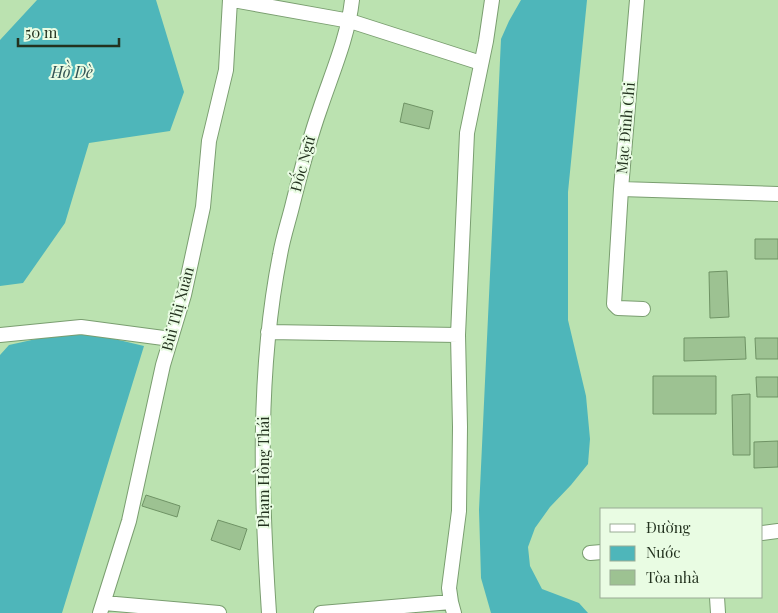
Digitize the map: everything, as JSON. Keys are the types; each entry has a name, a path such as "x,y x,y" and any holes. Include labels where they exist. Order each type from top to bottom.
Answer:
{"street":[{"path":"232,0 350,21 481,63"},
{"name":"Bùi Thị Xuân","path":"102,608 129,521 163,365 184,295 203,207 209,141 226,70 232,0"},
{"name":"Đốc Ngữ","path":"268,332 280,254 310,137 350,21 352,0"},
{"path":"321,613 452,608 449,588 459,511 458,335 467,133 492,0"},
{"name":"Mạc Đĩnh Chi","path":"637,0 620,189 778,194"},
{"path":"620,189 614,304 618,308 643,309"},
{"path":"0,335 81,328 170,340"},
{"path":"268,332 458,335"},
{"name":"Phạm Hồng Thái","path":"268,332 263,449 265,550 269,613"},
{"path":"763,533 778,530"},
{"path":"717,598 718,613"},
{"path":"102,608 219,613"}],"water":[{"name":"Hồ Dè","path":"37,0 156,0 184,92 170,131 89,143 65,223 23,283 0,286 0,40"},
{"path":"521,0 587,0 568,192 568,320 586,396 590,439 588,464 550,507 535,528 528,547 530,566 542,589 579,603 588,613 491,613 481,578 479,510 501,39"},
{"path":"77,330 144,346 62,613 0,613 0,355 9,345"}],"building":[{"path":"404,103 433,111 429,129 400,122"},
{"path":"755,239 778,239 778,259 755,259"},
{"path":"727,271 729,317 710,318 709,272"},
{"path":"745,337 746,359 684,361 684,338"},
{"path":"755,338 778,338 778,359 756,359"},
{"path":"653,376 716,376 716,414 653,414"},
{"path":"756,377 778,377 778,397 757,397"},
{"path":"750,394 750,455 733,455 732,395"},
{"path":"778,441 778,467 754,468 754,442"},
{"path":"146,495 180,506 177,517 142,506"},
{"path":"218,520 247,529 240,550 211,540"}]}
